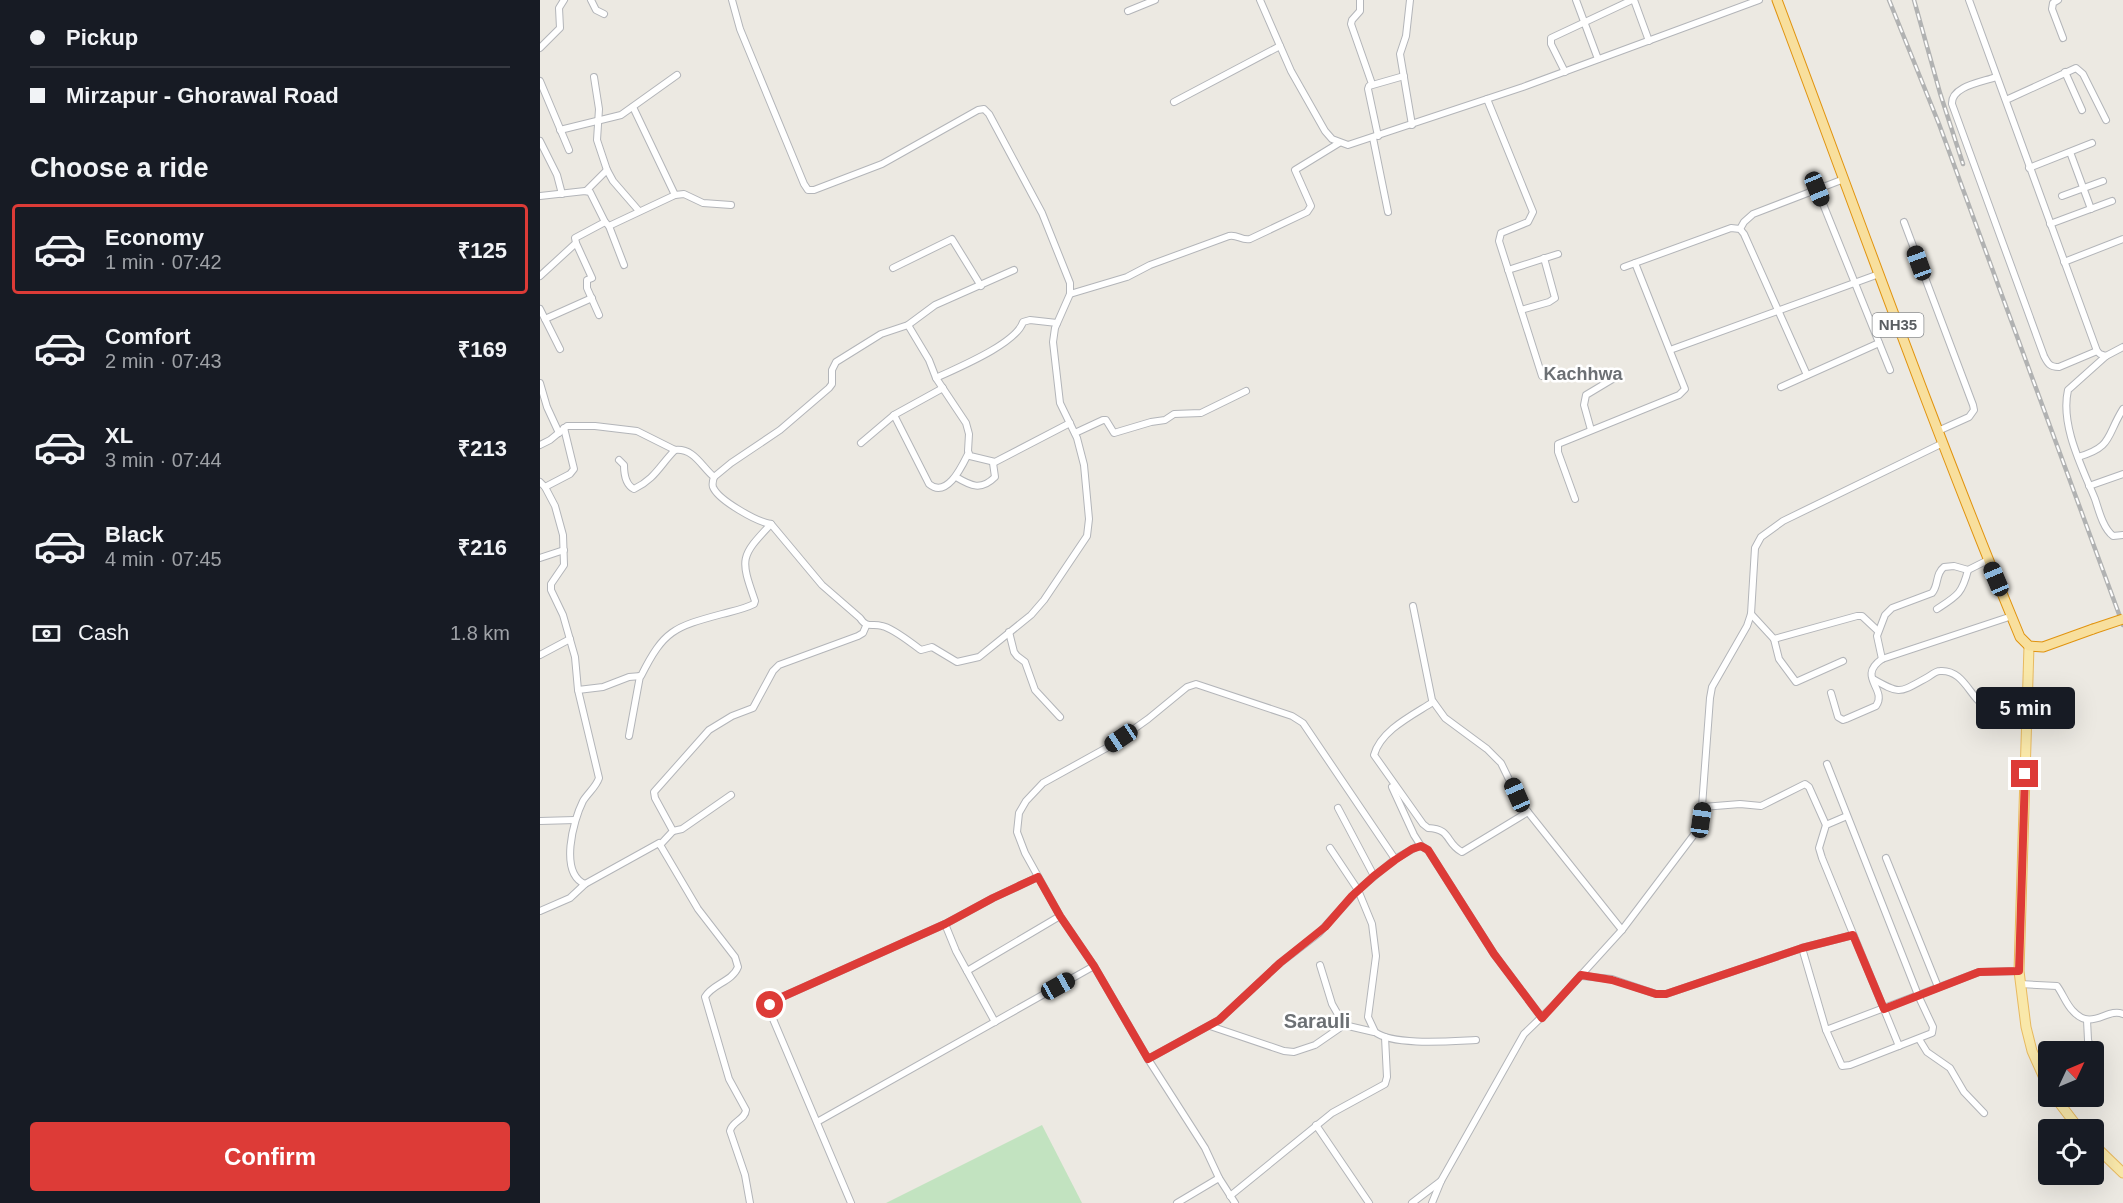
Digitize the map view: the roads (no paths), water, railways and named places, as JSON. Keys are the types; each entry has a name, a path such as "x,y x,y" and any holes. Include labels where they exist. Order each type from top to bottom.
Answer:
{"highway":[{"name":"NH35","path":"1777,0 1988,560 2020,637 2029,646"},
{"path":"2029,646 2043,647 2123,619"}],"main road":[{"path":"2029,646 2019,971 2022,1008 2030,1043 2038,1062"},
{"path":"2062,1107 2072,1119"},
{"path":"2104,1155 2123,1173"}],"street":[{"path":"540,48 560,27 559,8 564,0"},
{"path":"591,0 597,11 604,14"},
{"path":"732,0 743,37 808,190 814,190 882,164 978,110 984,109 1021,171 1042,213 1069,278 1070,294 1053,342 1059,398 1075,433 1084,465 1089,519 1087,536 1044,600 1031,615 978,657 957,662 932,647 921,650 883,626 866,626 822,585 771,524 739,511 717,492 713,485 714,477 780,430 829,388 832,384 832,370 836,362 881,334 908,325 935,305 1014,270"},
{"path":"1128,11 1155,0"},
{"path":"1260,0 1300,89 1325,131 1332,139 1348,145 1564,72 1759,0"},
{"path":"1360,0 1360,11 1352,20 1352,24 1372,84"},
{"path":"1410,0 1406,36 1400,54 1412,125"},
{"path":"1576,0 1598,59"},
{"path":"1564,72 1551,44 1551,38 1633,0 1649,41"},
{"path":"1969,0 2097,351 2106,356"},
{"path":"2058,0 2053,3 2052,9 2063,38"},
{"path":"1174,102 1280,46"},
{"path":"2006,100 2072,69 2080,70 2106,120"},
{"path":"2065,72 2082,110"},
{"path":"560,130 617,116 677,75"},
{"path":"1388,212 1368,89 1372,84 1404,76"},
{"path":"594,77 599,104 597,140 607,170 613,181 639,211"},
{"path":"1996,77 1957,91 1951,99 2040,345 2048,364 2053,367 2059,367 2097,351"},
{"path":"540,81 569,150"},
{"path":"1487,99 1533,212 1528,222 1506,230 1499,236 1542,376"},
{"path":"633,106 675,195"},
{"path":"540,141 557,175 562,194"},
{"path":"1070,294 1123,279 1150,265 1229,236 1244,240 1250,239 1307,212 1311,206 1295,170 1339,143"},
{"path":"2029,168 2092,143"},
{"path":"2070,152 2091,209"},
{"path":"586,191 607,170"},
{"path":"1740,229 1753,214 1844,179"},
{"path":"2062,196 2103,181"},
{"path":"1817,189 1890,370"},
{"path":"540,195 590,192 607,224 624,265"},
{"path":"599,315 587,286 587,280 592,278 575,238 675,195 684,194 703,203 731,205"},
{"path":"2050,224 2112,201"},
{"path":"1904,222 1974,410 1969,417 1938,431"},
{"path":"1624,267 1731,228 1740,229 1807,375"},
{"path":"893,268 950,239 955,242 981,286"},
{"path":"2064,262 2123,240"},
{"path":"540,276 576,243"},
{"path":"1508,270 1558,254"},
{"path":"1521,310 1555,298 1544,258"},
{"path":"1575,499 1557,448 1563,441 1683,393 1685,389 1635,263"},
{"path":"1670,350 1879,274"},
{"path":"545,319 592,298"},
{"path":"540,309 560,349"},
{"path":"936,378 990,352 1021,328 1023,322 1030,320 1058,323"},
{"path":"894,415 931,486 938,488 956,477 968,454 969,434 966,423 936,378 908,325"},
{"path":"1781,387 1879,343"},
{"path":"2123,347 2106,356 2071,386 2067,393 2069,423 2078,457 2109,533 2118,537 2123,535"},
{"path":"1591,430 1584,405 1586,395 1616,377"},
{"path":"540,383 547,407 561,430 574,469 570,474 542,484 555,506 564,550 562,570 550,586 563,615 575,657 578,690 599,778 583,801 575,820 569,853 570,863 580,881 585,884"},
{"path":"861,443 894,415 943,388"},
{"path":"1075,433 1103,420 1106,420 1114,433 1165,420 1174,414 1201,413 1246,391"},
{"path":"2078,457 2092,453 2104,445 2123,409"},
{"path":"968,454 993,463 1070,423"},
{"path":"540,445 572,425 632,429 675,450"},
{"path":"1432,1203 1441,1181 1524,1034 1542,1018 1622,930 1693,836 1701,820 1712,687 1747,626 1751,614 1755,548 1761,537 1770,529 1943,443"},
{"path":"619,460 624,465 624,474 629,484 634,489 657,474 662,463 675,450 681,449 695,455 702,467 714,477"},
{"path":"956,477 972,486 982,486 995,477 993,463"},
{"path":"2090,486 2123,474"},
{"path":"629,736 640,676 660,642 675,629 686,624 754,604 745,569 745,556 750,546 771,524"},
{"path":"540,558 564,550"},
{"path":"1882,658 1878,631 1885,615 1892,608 1932,593 1935,590 1937,575 1944,567 1954,566 1968,570 1988,560"},
{"path":"1937,609 1962,591 1968,570"},
{"path":"1413,606 1433,702 1445,718 1487,749 1501,763 1518,799 1622,930"},
{"path":"1751,614 1774,639 1779,659 1796,682 1843,661"},
{"path":"1774,639 1857,616 1865,618 1878,631"},
{"path":"1831,693 1838,717 1846,719 1876,706 1879,702 1872,670 1882,658 2012,616"},
{"path":"673,831 654,792 696,742 720,723 753,708 773,671 779,665 858,636 863,633 866,626"},
{"path":"1009,632 1014,652 1025,662 1035,690 1060,717"},
{"path":"540,655 570,639"},
{"path":"1872,678 1898,691 1908,689 1935,673 1944,671 1965,682 1980,703 1988,706 2005,695 2026,691"},
{"path":"578,690 603,687 629,676 640,676"},
{"path":"1235,1203 1219,1178 1205,1148 1148,1059 1094,966 1060,916 1038,877 1021,845 1017,832 1019,813 1026,801 1049,779 1110,746 1194,684 1293,716 1303,723 1395,860"},
{"path":"1433,702 1393,729 1376,749 1375,757 1423,824 1428,828 1440,829 1461,852 1528,812"},
{"path":"1802,948 1826,1030 1842,1066 1919,1039 1929,1035 1933,1030 1827,764"},
{"path":"1387,775 1421,846 1428,850 1494,954 1542,1018"},
{"path":"1703,807 1740,804 1761,806 1805,784 1809,787 1826,825 1819,848 1899,1046"},
{"path":"540,911 570,898 585,884 656,844 660,845 673,831 682,829 730,795"},
{"path":"1338,808 1374,876"},
{"path":"1826,825 1847,816"},
{"path":"540,821 575,820"},
{"path":"660,845 702,917 738,963 738,970 708,992 705,997 729,1079 746,1110 745,1115 732,1126 730,1131 745,1175 750,1203"},
{"path":"1148,1059 1210,1026 1235,1006 1280,963 1325,927 1358,890 1374,876 1412,849 1421,846"},
{"path":"1330,848 1358,890 1371,918 1376,945 1376,967 1368,1017 1375,1032"},
{"path":"1886,858 1938,987"},
{"path":"851,1203 770,1012 770,1005 782,997 945,924 1038,877"},
{"path":"967,971 1060,916"},
{"path":"945,924 995,1022"},
{"path":"1581,975 1612,980 1656,994 1666,994 1802,948 1853,935"},
{"path":"1320,965 1332,1004 1344,1025"},
{"path":"817,1122 1094,966"},
{"path":"1826,1030 1979,972 2019,971"},
{"path":"2020,984 2057,986 2073,1012 2087,1020 2100,1019 2116,1012 2123,1014"},
{"path":"2087,1020 2089,1041"},
{"path":"1210,1026 1284,1051 1294,1052 1314,1045 1344,1025 1375,1032 1385,1037 1427,1042 1476,1040"},
{"path":"1230,1196 1332,1113 1385,1084 1387,1077 1385,1037"},
{"path":"1919,1039 1927,1052 1950,1068 1964,1092 1984,1113"},
{"path":"1316,1125 1370,1203"},
{"path":"1177,1203 1219,1178"},
{"path":"1412,1203 1441,1181"}],"railway":[{"path":"1889,0 1939,124 2123,625"},
{"path":"1914,0 1963,164"}],"district":[{"name":"Kachhwa","path":"1583,374"},
{"name":"Sarauli","path":"1317,1021"}]}
